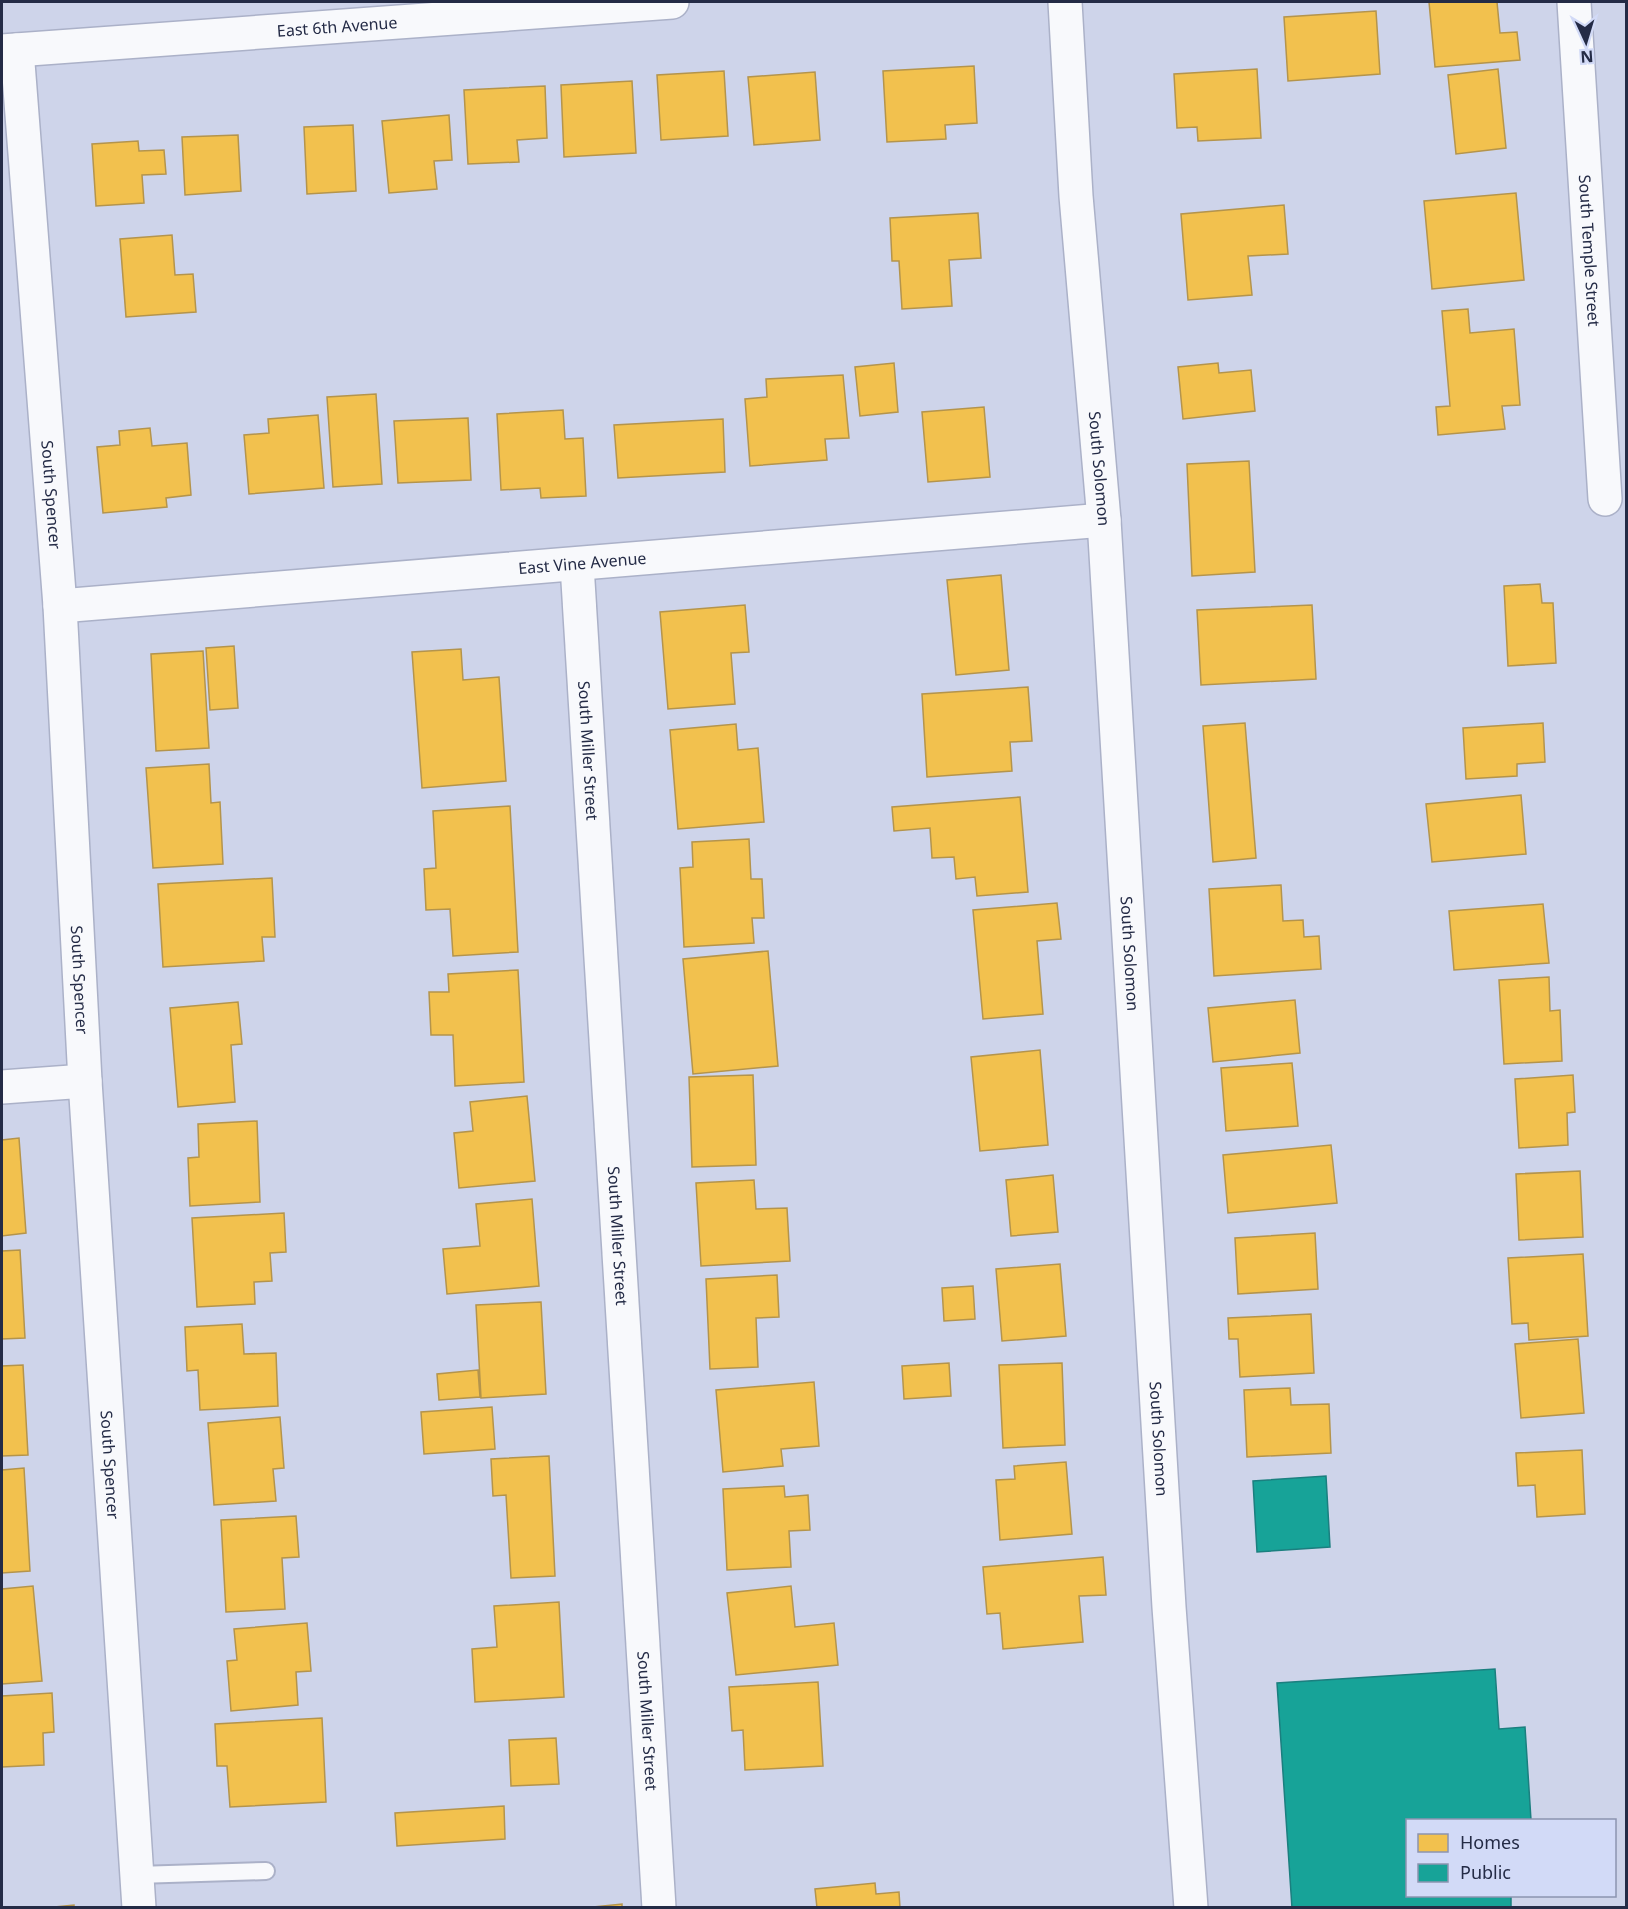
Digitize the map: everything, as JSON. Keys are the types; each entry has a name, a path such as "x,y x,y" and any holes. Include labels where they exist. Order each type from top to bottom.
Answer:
{"street":[{"name":"East 6th Avenue","path":"9,51 672,2"},
{"name":"South Solomon","path":"1065,2 1076,196 1104,520 1166,1571 1191,1908"},
{"name":"South Temple Street","path":"1574,2 1605,499"},
{"name":"South Spencer","path":"9,51 60,606 85,1081 139,1908"},
{"name":"East Vine Avenue","path":"60,606 1104,520"},
{"name":"South Miller Street","path":"577,565 659,1908"},
{"path":"2,1088 85,1081"}],"lane":[{"path":"137,1875 266,1871"}],"building: Homes":[{"path":"1429,2 1497,2 1500,33 1517,32 1520,60 1435,67"},
{"path":"1376,11 1380,74 1288,81 1284,17"},
{"path":"974,66 977,123 945,125 946,139 887,142 883,71"},
{"path":"1257,69 1261,138 1198,141 1197,127 1177,128 1174,74"},
{"path":"1498,69 1506,148 1456,154 1448,75"},
{"path":"724,71 728,136 661,140 657,75"},
{"path":"815,72 820,140 754,145 748,77"},
{"path":"632,81 636,153 564,157 561,85"},
{"path":"545,86 547,138 517,140 519,162 468,164 464,90"},
{"path":"449,115 452,160 434,161 437,189 389,193 382,121"},
{"path":"353,125 356,191 307,194 304,127"},
{"path":"238,135 241,191 185,195 182,137"},
{"path":"138,141 139,151 164,150 166,174 142,175 144,203 96,206 92,144"},
{"path":"1516,193 1524,280 1432,289 1424,201"},
{"path":"1284,205 1288,254 1248,256 1252,295 1188,300 1181,214"},
{"path":"978,213 981,258 949,260 952,306 902,309 899,261 892,261 890,218"},
{"path":"172,235 175,275 193,274 196,312 126,317 120,239"},
{"path":"1468,309 1470,333 1514,329 1520,405 1502,406 1505,429 1438,435 1436,407 1450,406 1442,311"},
{"path":"894,363 898,412 860,416 855,367"},
{"path":"1218,363 1219,373 1251,370 1255,411 1183,419 1178,367"},
{"path":"843,375 849,438 825,439 827,460 750,466 745,399 767,397 766,379"},
{"path":"376,394 382,484 333,487 327,397"},
{"path":"984,407 990,477 928,482 922,412"},
{"path":"563,410 565,439 583,438 586,496 541,498 540,488 501,490 497,414"},
{"path":"318,415 324,488 249,494 244,435 269,433 268,419"},
{"path":"468,418 471,480 398,483 394,421"},
{"path":"723,419 725,472 618,478 614,425"},
{"path":"150,428 152,446 187,443 191,495 166,498 167,507 103,513 97,447 120,445 119,431"},
{"path":"1249,461 1255,572 1192,576 1187,464"},
{"path":"1001,575 1009,670 956,675 947,580"},
{"path":"1540,584 1542,603 1553,603 1556,663 1508,666 1504,586"},
{"path":"745,605 749,652 731,653 735,704 668,709 660,612"},
{"path":"1312,605 1316,679 1201,685 1197,610"},
{"path":"234,646 238,708 210,710 206,648"},
{"path":"461,649 463,680 499,677 506,781 422,788 412,652"},
{"path":"203,651 209,748 156,751 151,654"},
{"path":"1028,687 1032,741 1010,742 1012,771 927,777 922,694"},
{"path":"1245,723 1256,858 1213,862 1203,726"},
{"path":"1543,723 1545,762 1517,764 1517,776 1466,779 1463,728"},
{"path":"736,724 738,750 758,748 764,822 678,829 670,730"},
{"path":"209,764 211,803 220,802 223,864 153,868 146,768"},
{"path":"1521,795 1526,854 1432,862 1426,804"},
{"path":"1020,797 1028,892 977,896 975,877 956,879 954,857 932,858 930,828 894,831 892,807"},
{"path":"510,806 518,952 453,956 450,909 426,910 424,869 436,868 433,811"},
{"path":"749,839 751,879 762,879 764,918 752,918 754,943 684,947 680,868 693,867 692,842"},
{"path":"272,878 275,937 262,937 264,961 163,967 158,884"},
{"path":"1281,885 1283,921 1303,920 1304,937 1319,936 1321,969 1214,976 1209,889"},
{"path":"1057,903 1061,939 1037,941 1043,1014 983,1019 973,910"},
{"path":"1543,904 1549,963 1454,970 1449,911"},
{"path":"768,951 778,1066 693,1074 683,959"},
{"path":"518,970 524,1082 455,1086 453,1035 431,1035 429,992 449,992 448,974"},
{"path":"1549,977 1550,1011 1560,1010 1562,1061 1504,1064 1499,980"},
{"path":"1295,1000 1300,1053 1213,1062 1208,1008"},
{"path":"238,1002 242,1044 231,1045 235,1102 178,1107 170,1008"},
{"path":"1040,1050 1048,1145 980,1151 971,1057"},
{"path":"1292,1063 1298,1126 1226,1131 1221,1068"},
{"path":"753,1075 756,1165 692,1167 689,1077"},
{"path":"1573,1075 1575,1112 1567,1113 1568,1145 1519,1148 1515,1079"},
{"path":"527,1096 535,1181 459,1188 454,1133 473,1131 470,1102"},
{"path":"257,1121 260,1202 190,1206 188,1158 199,1157 198,1124"},
{"path":"19,1138 26,1233 2,1236 2,1140"},
{"path":"1331,1145 1337,1203 1228,1213 1223,1155"},
{"path":"1580,1171 1583,1237 1519,1240 1516,1174"},
{"path":"1053,1175 1058,1232 1011,1236 1006,1180"},
{"path":"754,1180 756,1209 787,1208 790,1261 701,1266 696,1183"},
{"path":"532,1199 539,1286 447,1294 443,1249 480,1246 476,1204"},
{"path":"284,1213 286,1252 270,1253 272,1281 254,1282 255,1304 197,1307 192,1218"},
{"path":"1315,1233 1318,1289 1238,1294 1235,1238"},
{"path":"20,1250 25,1338 2,1339 2,1251"},
{"path":"1583,1254 1588,1336 1529,1340 1528,1323 1512,1324 1508,1258"},
{"path":"1060,1264 1066,1336 1002,1341 996,1269"},
{"path":"777,1275 779,1317 756,1318 758,1367 710,1369 706,1279"},
{"path":"973,1286 975,1319 944,1321 942,1288"},
{"path":"541,1302 546,1394 481,1398 476,1305"},
{"path":"1311,1314 1314,1373 1240,1377 1238,1339 1229,1339 1228,1318"},
{"path":"242,1324 244,1354 276,1353 278,1406 200,1410 198,1370 187,1371 185,1327"},
{"path":"1578,1339 1584,1413 1521,1418 1515,1344"},
{"path":"949,1363 951,1396 904,1399 902,1366"},
{"path":"1062,1363 1065,1445 1003,1448 999,1365"},
{"path":"23,1365 28,1455 2,1456 2,1366"},
{"path":"478,1370 480,1397 439,1400 437,1374"},
{"path":"814,1382 819,1446 781,1449 783,1466 723,1472 716,1390"},
{"path":"1290,1388 1291,1405 1329,1404 1331,1453 1247,1457 1244,1390"},
{"path":"492,1407 495,1449 424,1454 421,1412"},
{"path":"280,1417 284,1468 273,1469 276,1501 214,1505 208,1423"},
{"path":"1582,1450 1585,1514 1537,1517 1535,1485 1518,1486 1516,1453"},
{"path":"549,1456 555,1576 511,1578 506,1495 493,1496 491,1459"},
{"path":"1066,1462 1072,1534 1000,1540 996,1480 1015,1479 1014,1466"},
{"path":"24,1468 30,1571 2,1573 2,1470"},
{"path":"784,1486 785,1497 808,1495 810,1530 789,1531 791,1567 727,1570 723,1489"},
{"path":"296,1516 299,1557 282,1558 285,1609 226,1612 221,1520"},
{"path":"1103,1557 1106,1595 1079,1596 1083,1642 1003,1649 1000,1613 987,1614 983,1567"},
{"path":"33,1586 42,1681 2,1684 2,1589"},
{"path":"791,1586 795,1627 834,1623 838,1665 736,1675 727,1593"},
{"path":"559,1602 564,1697 475,1702 472,1649 497,1647 494,1606"},
{"path":"307,1623 311,1671 296,1672 298,1705 231,1711 227,1661 237,1660 234,1629"},
{"path":"818,1682 823,1766 745,1770 743,1730 732,1731 729,1687"},
{"path":"52,1693 54,1732 43,1733 44,1765 2,1767 2,1696"},
{"path":"322,1718 326,1802 230,1807 227,1766 217,1766 215,1724"},
{"path":"556,1738 559,1784 511,1786 509,1740"},
{"path":"504,1806 505,1839 397,1846 395,1813"},
{"path":"875,1883 876,1894 899,1892 900,1908 817,1908 815,1889"},
{"path":"622,1904 622,1908 583,1908"},
{"path":"74,1905 74,1908 44,1908"}],"building: Public":[{"path":"1326,1476 1330,1547 1257,1552 1253,1481"},
{"path":"1495,1669 1499,1729 1525,1727 1531,1819 1406,1819 1406,1897 1511,1897 1511,1908 1292,1908 1277,1683"}]}
